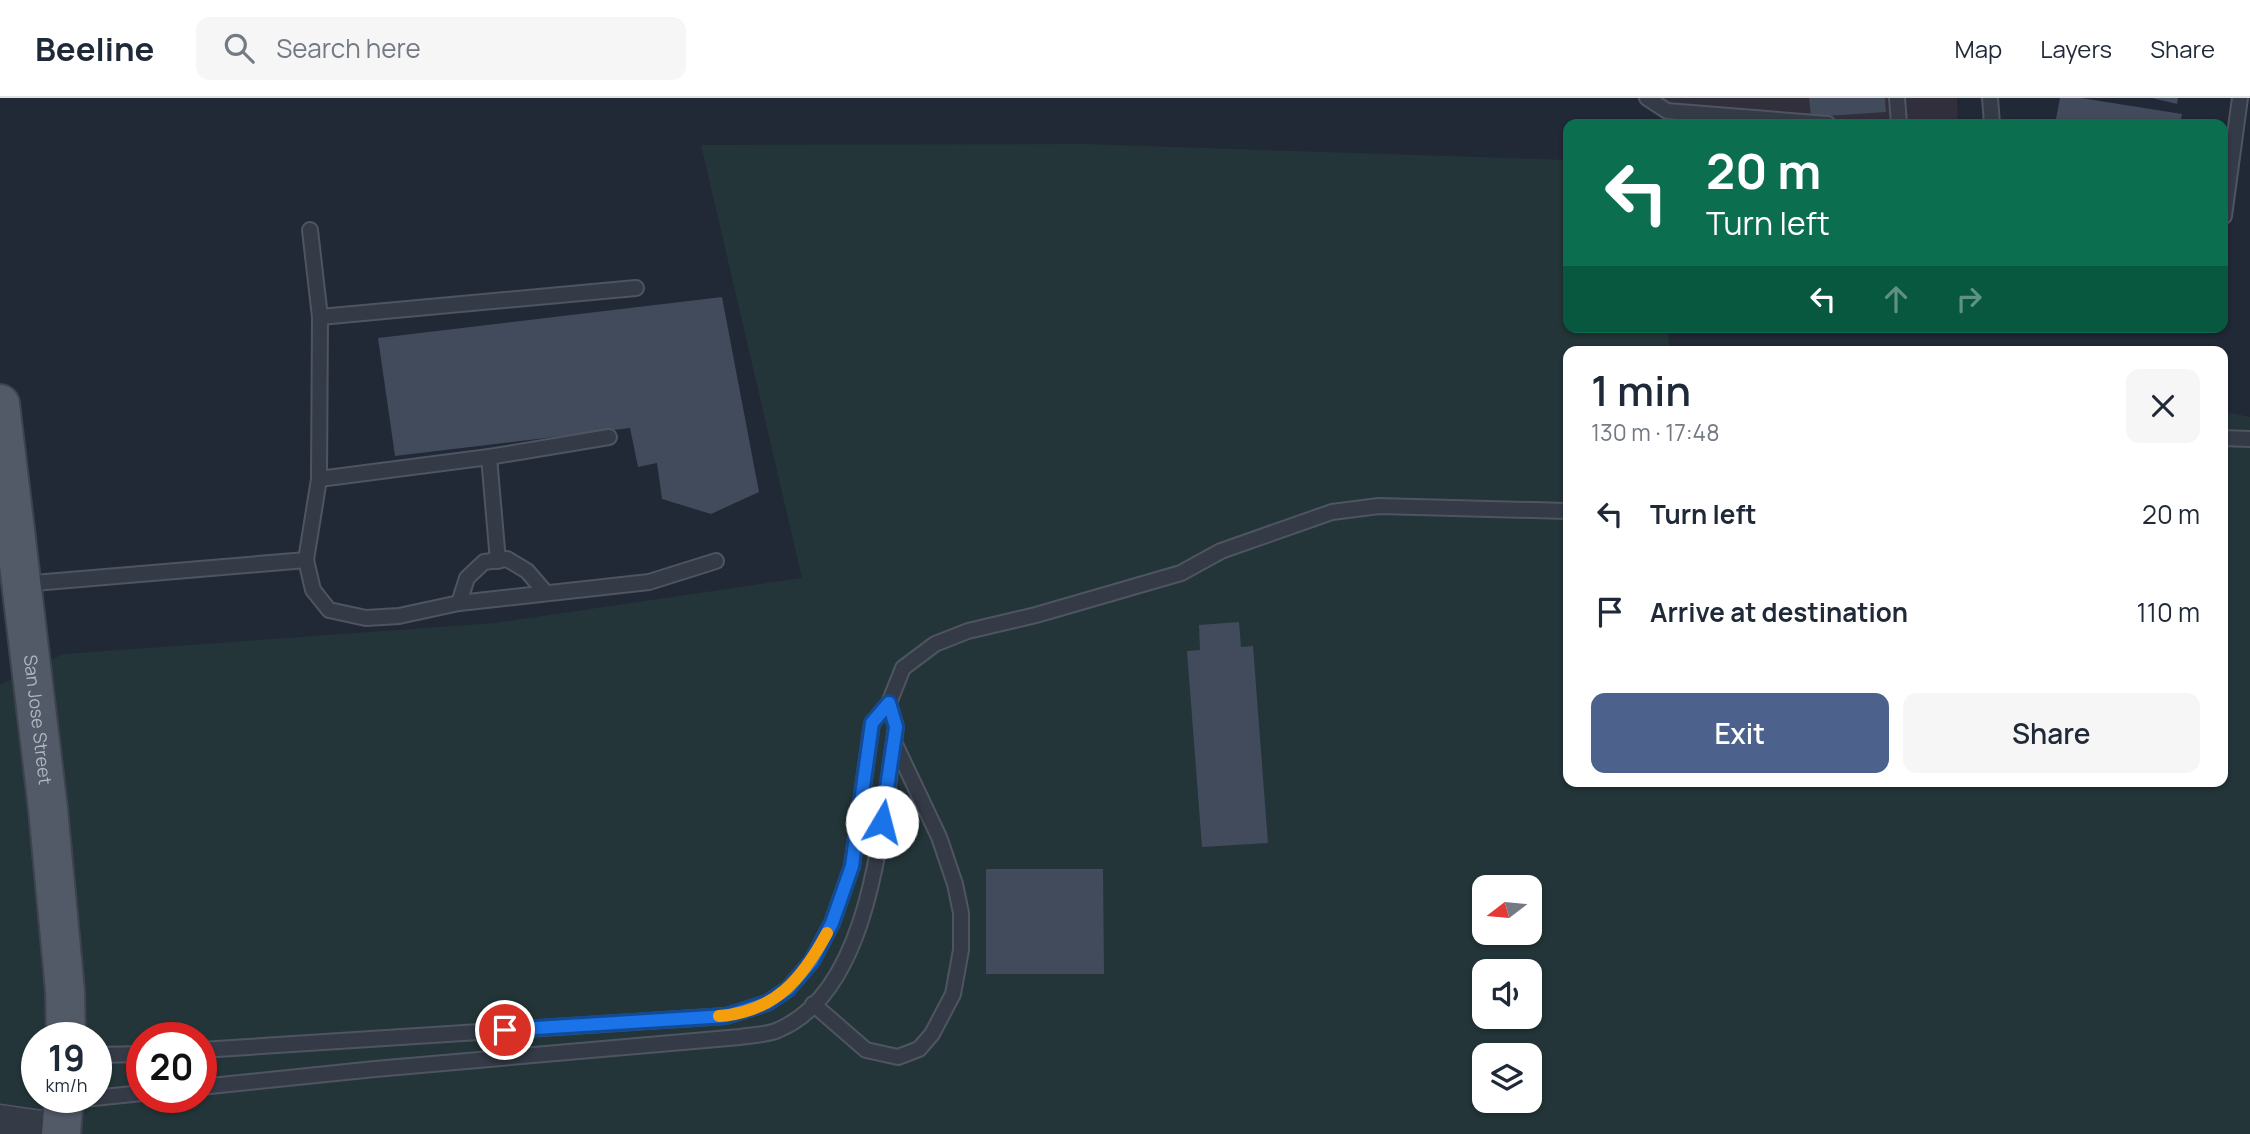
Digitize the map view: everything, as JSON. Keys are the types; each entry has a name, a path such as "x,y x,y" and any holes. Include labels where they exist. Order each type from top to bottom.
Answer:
{"main road":[{"name":"San Jose Street","path":"0,404 48,809 66,1022"}],"street":[{"path":"0,1120 63,1115"}],"lane":[{"path":"1647,98 1667,111 1766,119"},
{"path":"1897,98 1899,119"},
{"path":"1990,98 1992,119"},
{"path":"2228,186 2240,98"},
{"path":"310,230 320,317 319,479 306,560 313,590 329,610 366,618 399,616 459,603 649,582 716,561"},
{"path":"320,317 636,288"},
{"path":"319,479 489,457 609,437"},
{"path":"2228,438 2250,439"},
{"path":"489,457 498,561"},
{"path":"217,1049 726,1016 767,1003 788,989 812,961 832,923 852,866 872,723 889,703 903,668 935,644 968,631 1036,615 1181,573 1221,551 1332,512 1379,506 1563,511"},
{"path":"459,603 467,578 484,562 507,559 527,571 546,593"},
{"path":"21,584 306,560"},
{"path":"217,1085 740,1037 777,1031 804,1014 833,981 857,935 874,876 894,742 896,727 889,703"},
{"path":"813,1004 866,1050 898,1057 919,1049 932,1034 953,994 961,950 961,913 955,884 939,838 894,742"},
{"path":"63,1115 126,1097"}],"shaded area":[{"path":"1660,98 1957,98 1958,119 1790,117 1661,101"},
{"path":"1085,144 1563,160 1563,333 1668,333 1669,346 1563,346 1563,787 2228,787 2228,412 2250,417 2250,1134 0,1134 0,685 63,654 495,623 802,578 701,145"}],"building":[{"path":"1809,98 1885,98 1886,112 1811,117"},
{"path":"2060,98 2081,98 2182,114 2181,119 2056,119"},
{"path":"2152,98 2178,98 2177,104"},
{"path":"722,297 759,492 711,514 662,499 657,463 638,467 630,428 395,456 378,338"},
{"path":"1239,622 1241,647 1253,646 1268,843 1202,847 1187,651 1200,650 1199,625"},
{"path":"986,869 1103,869 1104,974 986,974"}],"slow traffic":[{"path":"719,1016 767,1003 788,989 812,961 827,933"}],"route":[{"path":"505,1030 726,1016 767,1003 788,989 812,961 832,923 852,866 872,723 889,703 896,727 882,822"}]}
